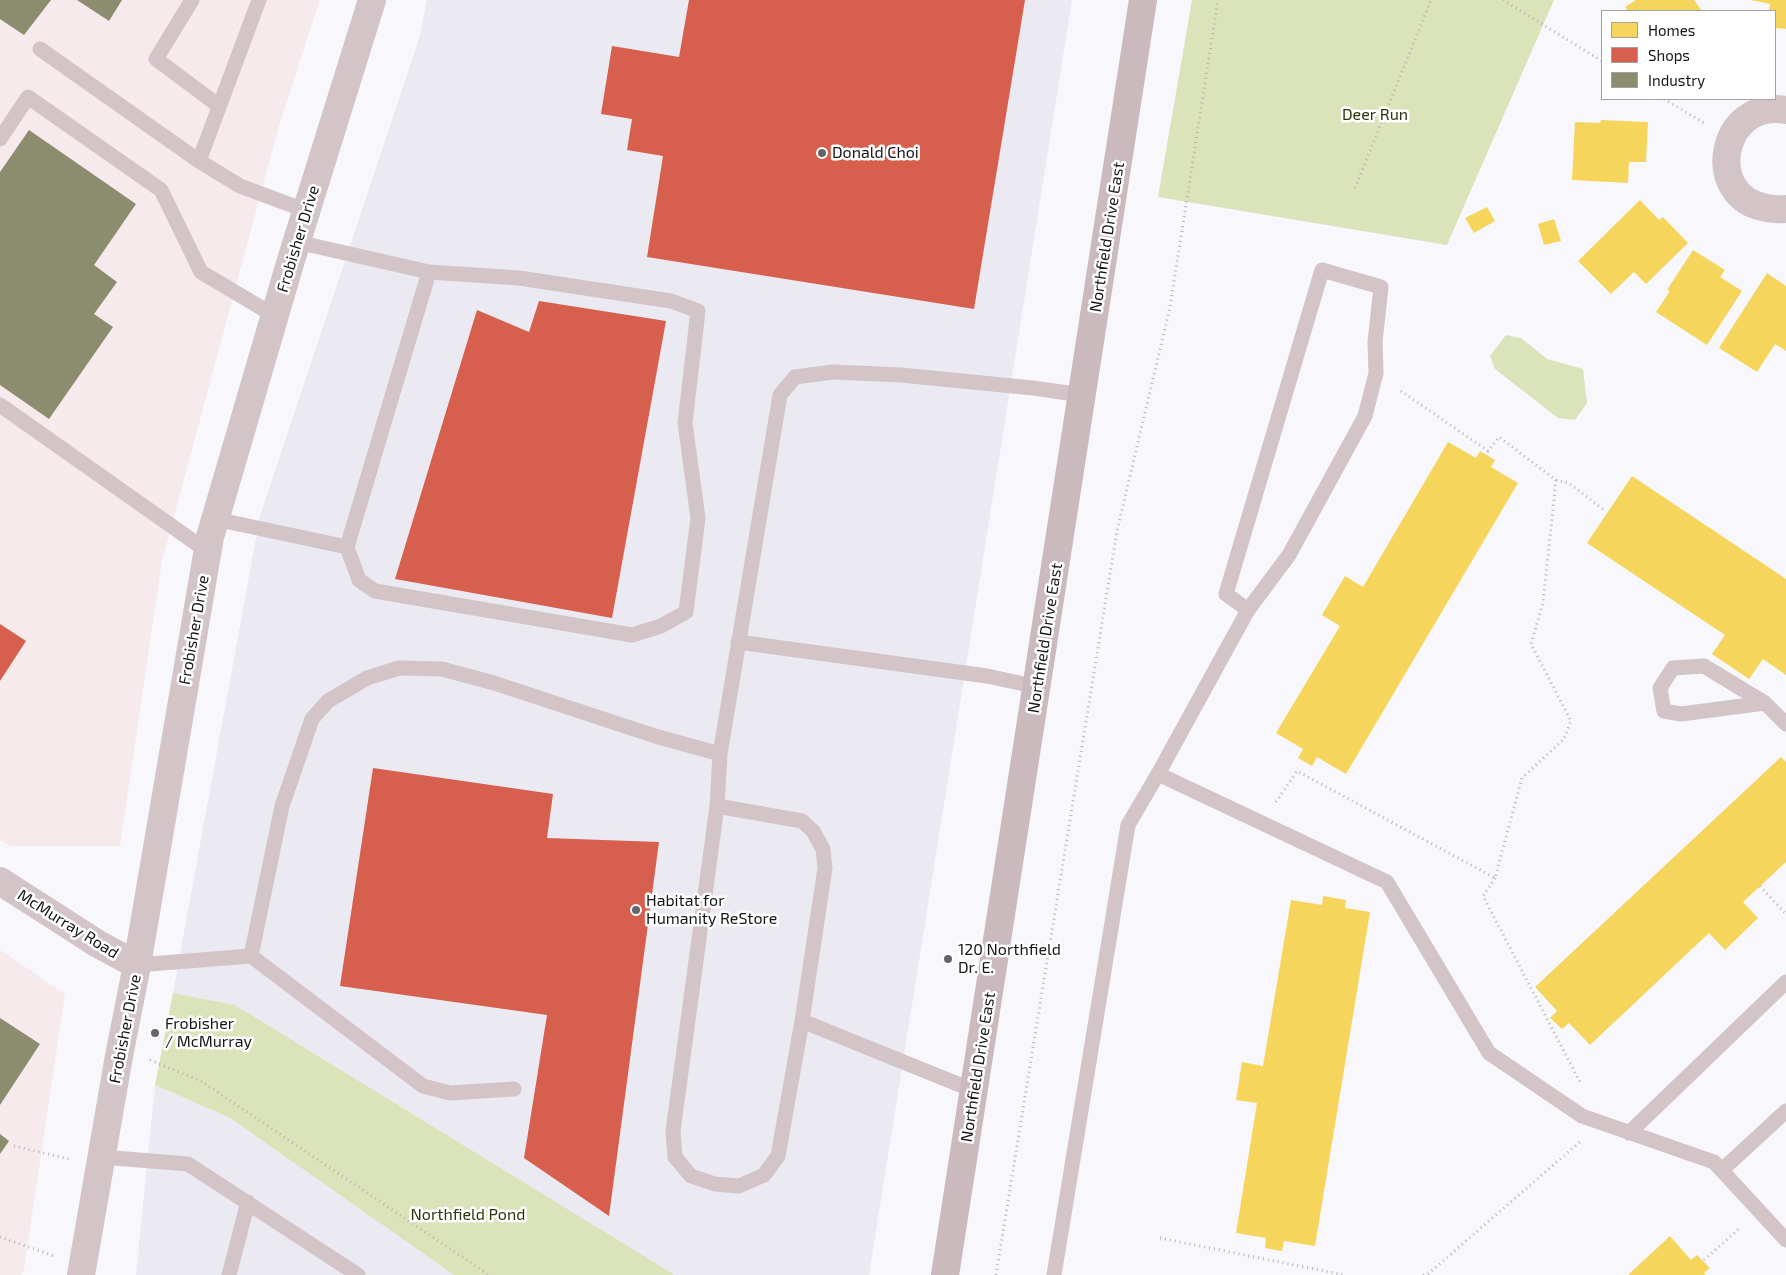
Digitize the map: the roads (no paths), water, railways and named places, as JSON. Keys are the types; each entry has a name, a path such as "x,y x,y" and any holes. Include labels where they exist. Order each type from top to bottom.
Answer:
{"main road":[{"name":"Northfield Drive East","path":"945,1275 1038,687 1143,0"}],"street":[{"name":"Frobisher Drive","path":"82,1271 137,965 207,551 297,242 372,0"},
{"path":"1786,110 1778,108 1754,114 1740,124 1730,139 1726,156 1728,174 1736,190 1748,202 1757,206 1781,210 1786,209"},
{"name":"McMurray Road","path":"0,881 104,948 137,965"}],"lane":[{"path":"192,0 156,59 219,106"},
{"path":"200,161 259,0"},
{"path":"40,49 200,161 240,186 307,211"},
{"path":"0,139 28,97 161,190 201,272 275,316"},
{"path":"297,242 429,272 519,278 671,301 698,311 685,423 698,518 686,612 661,626 632,635 375,591 359,580 346,547 429,272"},
{"path":"1054,1275 1128,825 1248,610 1290,555 1365,416 1376,374 1375,342 1381,287 1322,270 1226,594 1248,610"},
{"path":"717,806 802,821 813,832 822,849 825,868 802,1021 778,1156 764,1175 739,1186 714,1184 691,1176 675,1157 673,1131 717,806 720,754 780,395 795,378 833,372 901,375 1033,388 1082,395"},
{"path":"0,405 207,551"},
{"path":"215,519 346,547"},
{"path":"738,642 987,676 1038,687"},
{"path":"1765,703 1681,714 1664,710 1660,688 1673,668 1704,666 1765,703 1786,724"},
{"path":"251,956 282,806 312,719 328,701 367,678 400,668 442,669 494,683 654,736 720,754"},
{"path":"1158,774 1387,882 1489,1053 1582,1116 1714,1162 1786,1240"},
{"path":"137,965 251,956 423,1086 450,1093 514,1088"},
{"path":"1629,1133 1786,982"},
{"path":"802,1021 975,1092"},
{"path":"1722,1170 1786,1111"},
{"path":"101,1161 188,1164 358,1275"},
{"path":"228,1275 248,1202"}],"place":[{"name":"Donald Choi","path":"822,153"},
{"name":"Habitat for Humanity ReStore","path":"636,910"},
{"name":"120 Northfield Dr. E.","path":"948,959"},
{"name":"Frobisher / McMurray","path":"155,1033"}],"park label":[{"name":"Deer Run","path":"1375,115"},
{"name":"Northfield Pond","path":"468,1215"}]}
